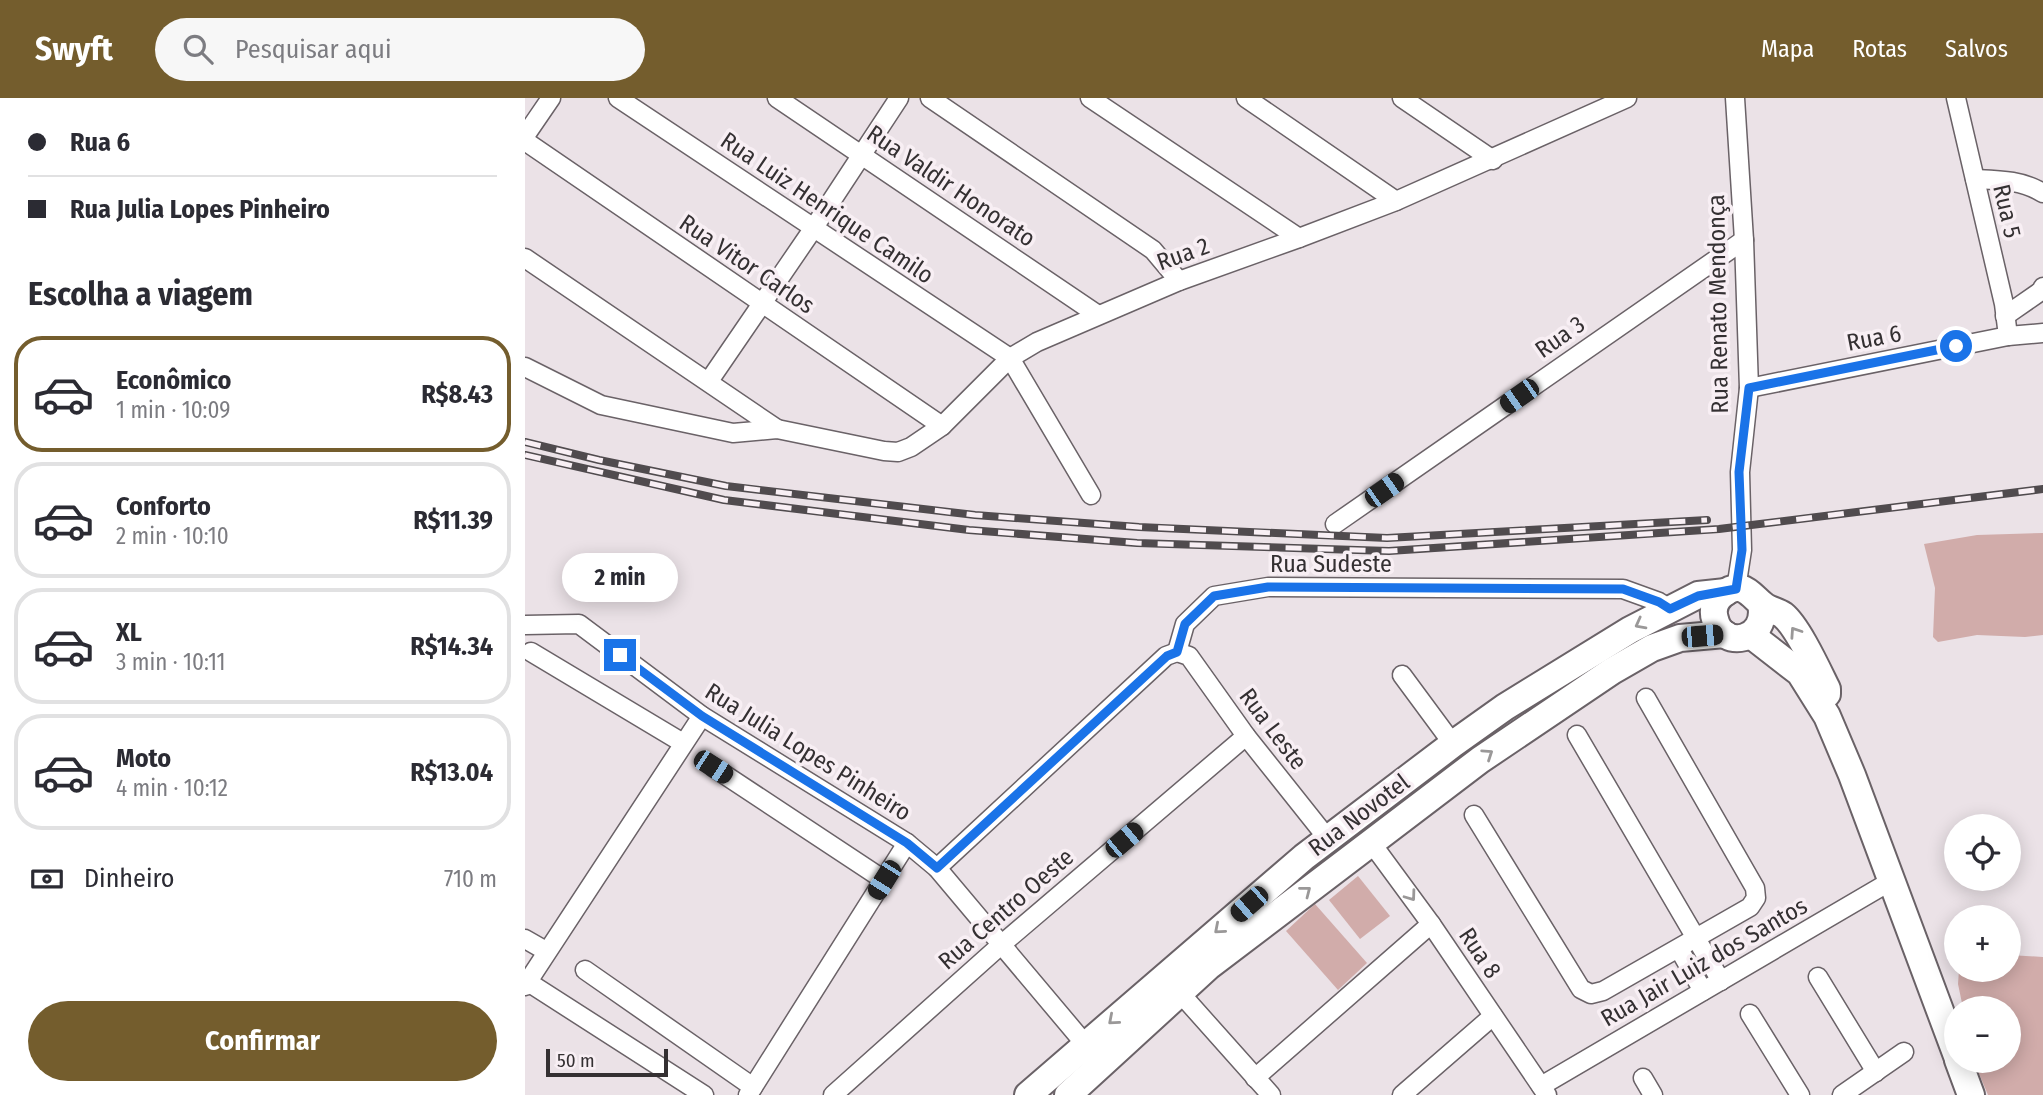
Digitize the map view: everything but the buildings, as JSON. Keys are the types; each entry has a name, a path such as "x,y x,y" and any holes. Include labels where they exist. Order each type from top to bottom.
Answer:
{"street":[{"path":"525,139 551,98"},
{"name":"Rua Luiz Henrique Camilo","path":"618,98 1010,358"},
{"name":"Rua Valdir Honorato","path":"777,98 1098,315"},
{"path":"709,381 899,98"},
{"path":"930,98 1153,250 1179,281"},
{"path":"1090,98 1299,238"},
{"path":"1245,98 1396,201"},
{"path":"1402,98 1493,160"},
{"name":"Rua 2","path":"777,429 884,451 898,452 911,447 942,426 1010,358 1037,342 1179,281 1396,201 1627,98"},
{"name":"Rua Renato Mendonça","path":"1735,98 1744,240 1749,388 1739,472 1744,595"},
{"name":"Rua 5","path":"1957,98 2008,336"},
{"name":"Rua Vitor Carlos","path":"525,139 942,426"},
{"path":"1975,179 2011,181 2043,193"},
{"name":"Rua 3","path":"1335,524 1744,240"},
{"path":"525,258 777,429"},
{"path":"2005,316 2043,287"},
{"name":"Rua 6","path":"1749,388 2008,336 2043,333"},
{"path":"1010,358 1091,495"},
{"path":"525,367 601,405 733,433 777,429"},
{"name":"Rua Sudeste","path":"1177,652 1185,624 1214,596 1268,587 1623,589 1659,602 1670,609"},
{"path":"1744,595 1763,618 1751,635 1738,639 1724,634 1716,623 1714,610 1720,597 1744,595 1784,616 1810,654 1827,689 1827,716"},
{"name":"Rua Novotel","path":"1069,1095 1172,984 1328,839 1453,744 1505,707 1630,630 1670,609 1698,596 1744,595"},
{"name":"Rua Julia Lopes Pinheiro","path":"525,625 579,624 702,716 907,843 937,868 1085,1044"},
{"name":"Rua Novotel","path":"1028,1095 1085,1044 1172,984 1209,966 1480,760 1612,671 1652,648 1680,638 1724,634"},
{"path":"1751,635 1800,673 1827,716 1852,775 1944,1023"},
{"path":"531,652 683,743"},
{"path":"937,868 1167,656 1177,652"},
{"name":"Rua Leste","path":"1177,652 1189,656 1246,736 1328,839"},
{"path":"1402,675 1453,744"},
{"path":"1473,815 1581,989 1591,994 1603,991 1750,907 1756,898 1755,888 1646,698"},
{"path":"702,716 526,984 704,1095"},
{"path":"1577,735 1721,981"},
{"name":"Rua Centro Oeste","path":"833,1095 1002,944 1246,736"},
{"path":"713,767 884,880"},
{"path":"1328,839 1370,841 1382,798"},
{"name":"Rua 8","path":"1370,841 1431,924 1544,1090"},
{"path":"585,970 751,1091 907,843"},
{"name":"Rua Jair Luiz dos Santos","path":"1544,1090 1703,991 1891,881"},
{"path":"1255,1077 1431,924"},
{"path":"525,939 546,951"},
{"path":"1679,948 1703,991"},
{"path":"1818,977 1876,1072"},
{"path":"1172,984 1271,1095"},
{"path":"1750,1014 1800,1095"},
{"path":"1402,1095 1493,1016"},
{"path":"1842,1095 1904,1052"},
{"path":"1960,1073 1965,1093"},
{"path":"1643,1078 1653,1095"}],"shaded area":[{"path":"2043,533 2043,635 1977,635 1938,642 1933,637 1935,588 1924,544 1977,535"},
{"path":"1358,876 1390,916 1360,939 1329,900"},
{"path":"1315,904 1367,963 1338,990 1286,931"},
{"path":"2021,956 2043,957 2043,1095 1988,1095 1979,1073 2021,1073 2021,996 1960,996 1958,984 2021,982"}],"railway":[{"path":"525,442 726,486 975,515 1139,527 1387,538 1707,520"},
{"path":"525,455 724,500 969,530 1137,543 1389,551 1719,529 2043,489"}],"route":[{"path":"620,655 702,716 907,843 937,868 1167,656 1177,652 1185,624 1214,596 1268,587 1623,589 1659,602 1670,609 1698,596 1736,589 1742,550 1739,472 1749,388 1956,346"}]}
